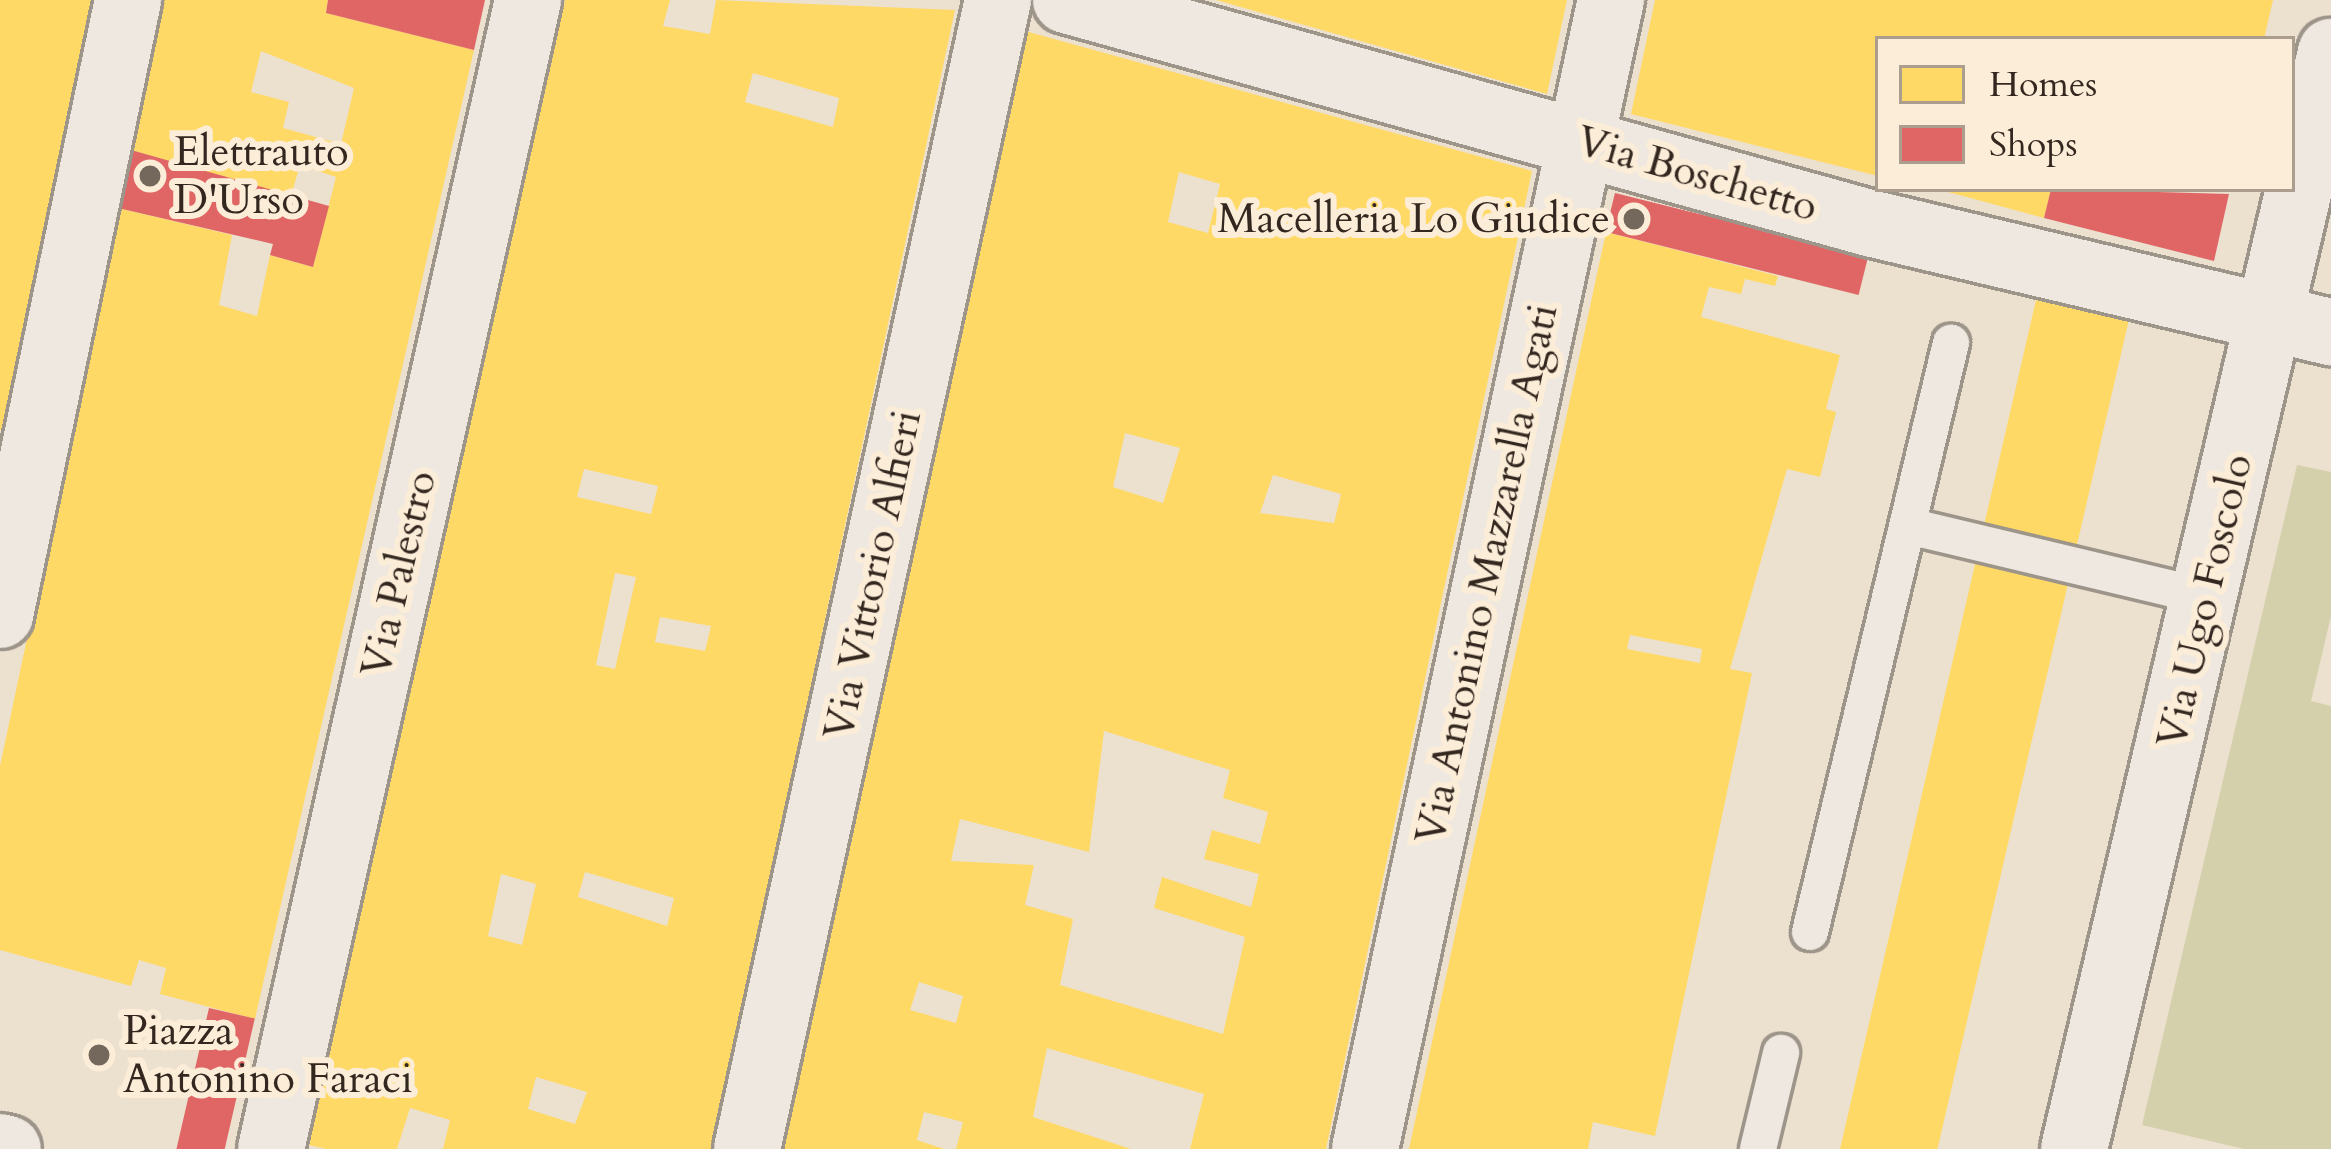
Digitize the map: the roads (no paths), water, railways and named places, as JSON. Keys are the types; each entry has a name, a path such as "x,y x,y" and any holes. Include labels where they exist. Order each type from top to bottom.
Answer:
{"street":[{"path":"0,615 128,0"},
{"name":"Via Palestro","path":"271,1149 528,0"},
{"name":"Via Vittorio Alfieri","path":"747,1149 998,0"},
{"name":"Via Boschetto","path":"1066,0 1869,223 2302,324"},
{"name":"Via Antonino Mazzarella Agati","path":"1366,1149 1611,0"},
{"name":"Via Ugo Foscolo","path":"2074,1149 2206,597 2302,324 2331,52"}],"lane":[{"path":"1810,932 1951,343"},
{"path":"1908,526 2206,597"},
{"path":"1758,1149 1781,1054"}],"place":[{"name":"Elettrauto D'Urso","path":"150,176"},
{"name":"Macelleria Lo Giudice","path":"1634,219"},
{"name":"Piazza Antonino Faraci","path":"99,1055"}]}
